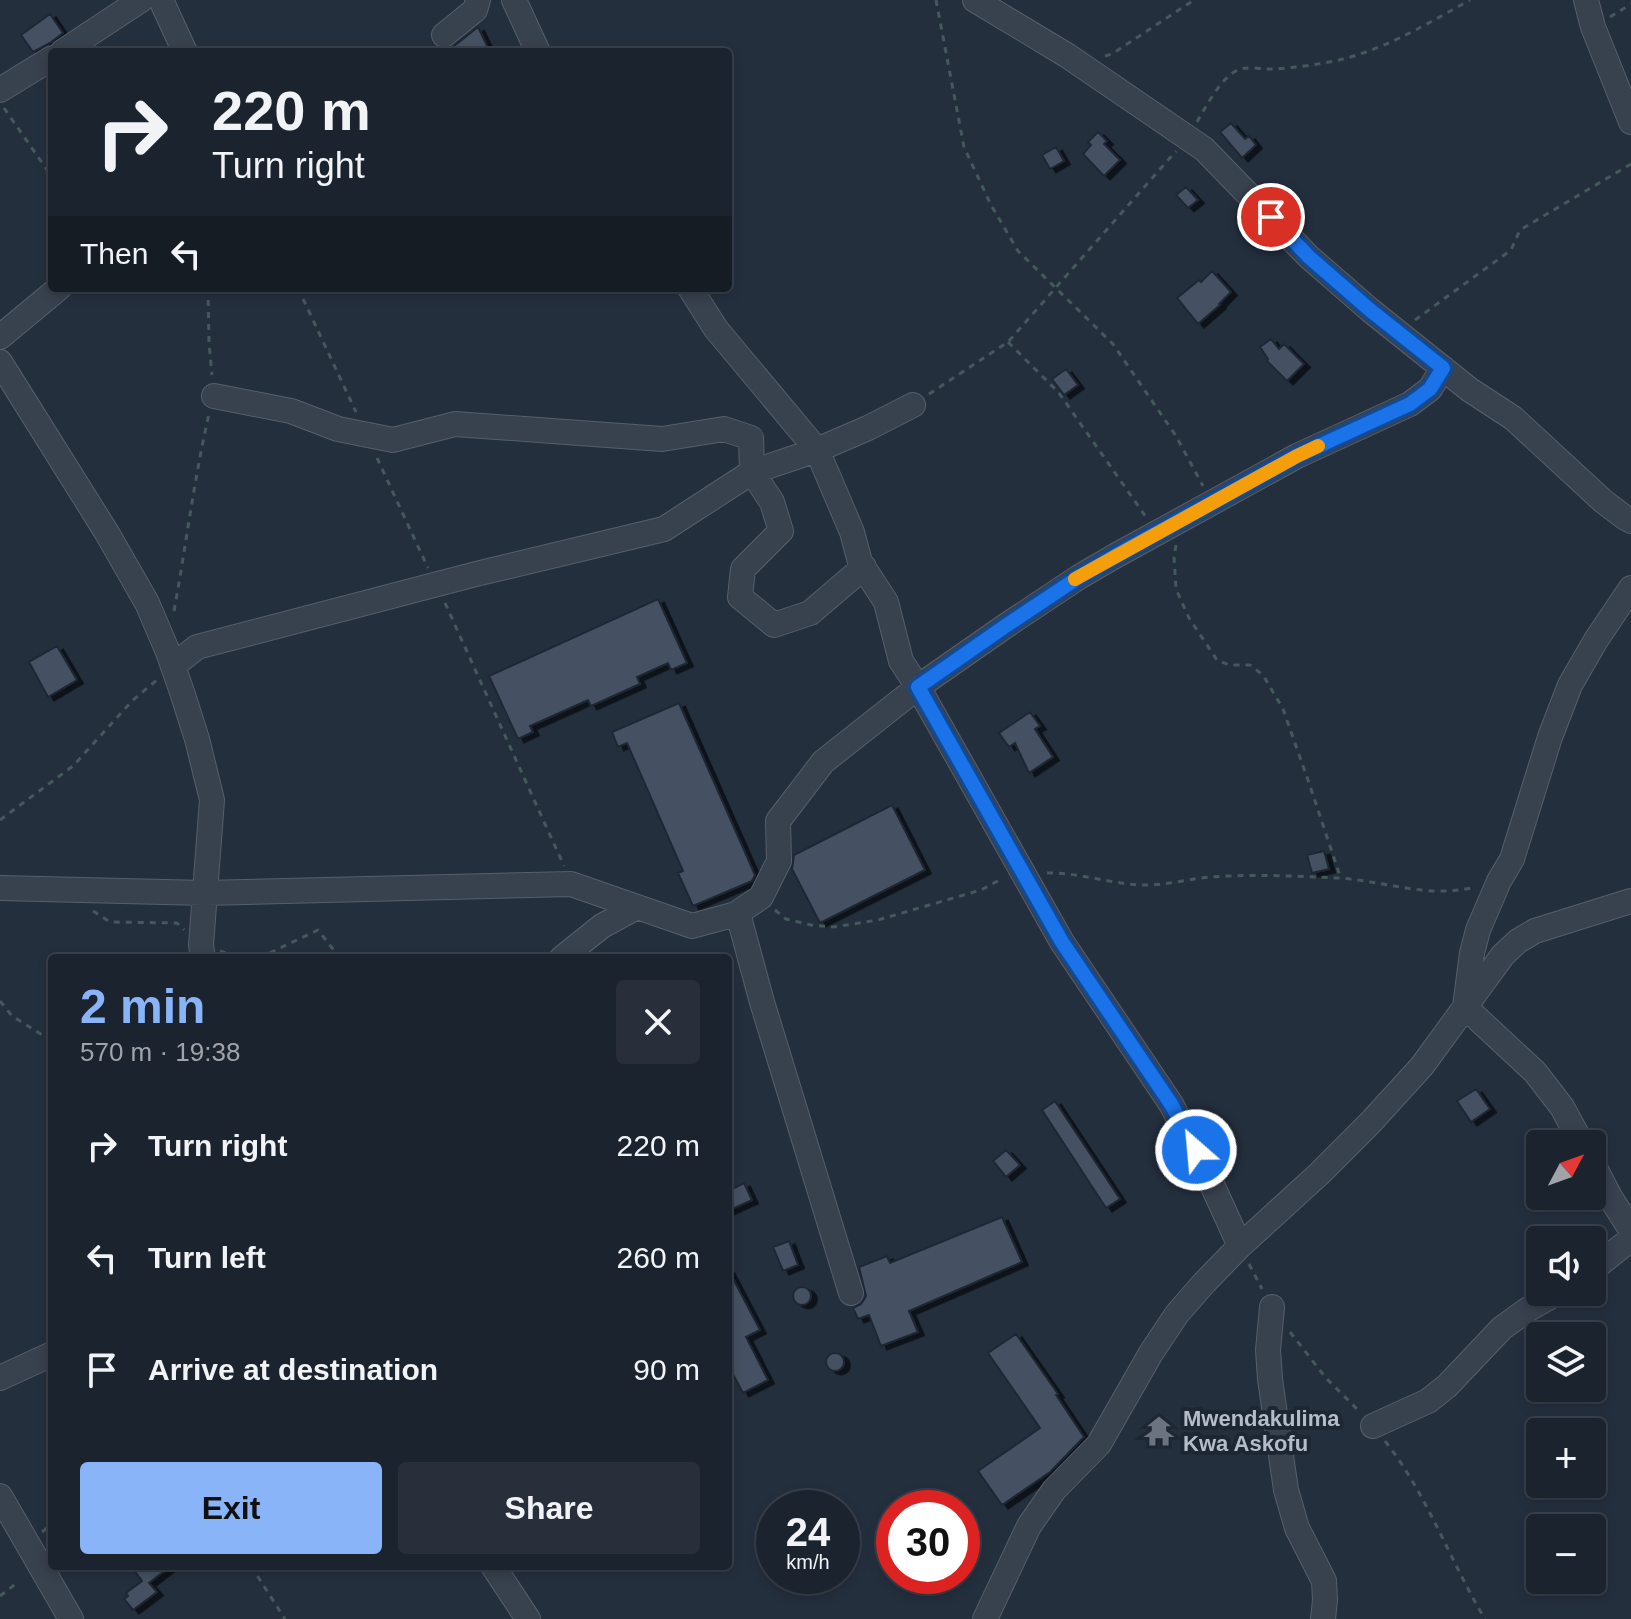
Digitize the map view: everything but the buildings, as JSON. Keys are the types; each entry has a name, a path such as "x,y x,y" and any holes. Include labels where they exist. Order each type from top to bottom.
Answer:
{"street":[{"path":"68,48 141,0"},
{"path":"161,0 183,48"},
{"path":"444,35 475,10 478,0"},
{"path":"514,0 536,48"},
{"path":"975,0 1079,63 1204,149 1309,257 1470,390 1513,418 1603,501 1631,521"},
{"path":"1586,0 1593,27 1631,122"},
{"path":"0,90 48,60"},
{"path":"0,337 54,292"},
{"path":"693,292 716,329 817,450 852,532 860,562 886,602 901,661 1062,942 1171,1104 1240,1246"},
{"path":"0,888 205,893 571,884 692,926 736,914 761,897 779,861 778,821 823,762 918,687 1079,577 1297,456 1410,404 1430,389 1443,368"},
{"path":"3,374 107,533 147,603 173,666 197,739 212,800 202,951"},
{"path":"214,396 291,411 338,429 393,440 455,424 662,439 724,429 751,438 752,472 772,502 781,531 743,569 740,597 774,625 810,613 864,567"},
{"path":"173,666 197,647 476,574 664,529 752,472 817,450 913,405"},
{"path":"1465,1007 1478,930 1512,859 1550,737 1570,685 1631,588"},
{"path":"985,1619 1029,1526 1054,1490 1099,1444 1151,1353 1177,1314 1204,1283 1370,1123 1422,1066 1503,955 1518,941 1544,928 1631,901"},
{"path":"567,954 602,926 637,907"},
{"path":"736,914 851,1293"},
{"path":"1465,1007 1535,1072 1562,1107 1574,1130"},
{"path":"1606,1189 1631,1230"},
{"path":"1606,1259 1631,1239"},
{"path":"1373,1426 1428,1401 1447,1386 1502,1328 1534,1306"},
{"path":"1272,1307 1268,1350 1270,1379 1286,1490 1297,1528 1324,1581 1323,1619"},
{"path":"0,1378 48,1356"},
{"path":"0,1496 71,1619"},
{"path":"496,1570 528,1619"}],"path":[{"path":"936,0 964,147 991,205 1018,251 1113,344 1176,436 1212,503"},
{"path":"1079,63 1112,54 1194,0"},
{"path":"913,405 1008,342 1188,137 1207,104 1234,71 1242,68 1294,67 1356,57 1378,49 1470,0"},
{"path":"0,102 48,171"},
{"path":"1408,340 1408,325 1511,250 1520,230 1631,164"},
{"path":"1008,342 1059,393 1169,527 1176,589 1189,618 1217,660 1229,665 1250,665 1263,675 1283,709 1340,878"},
{"path":"761,897 786,919 834,927 878,920 981,890 1023,872 1150,885 1210,877 1340,878 1442,893 1499,881"},
{"path":"59,889 110,922 177,923 202,951"},
{"path":"267,954 318,930 337,954"},
{"path":"0,1001 12,1016 48,1038"},
{"path":"254,1570 285,1619"},
{"path":"0,1596 18,1582"}],"slow traffic":[{"path":"1075,579 1318,446"}],"place":[{"name":"Mwendakulima Kwa Askofu","path":"1159,1431"}],"route":[{"path":"1196,1150 1171,1104 1062,942 918,687 1097,566 1297,456 1410,404 1430,389 1443,368 1309,257 1271,217"}]}
